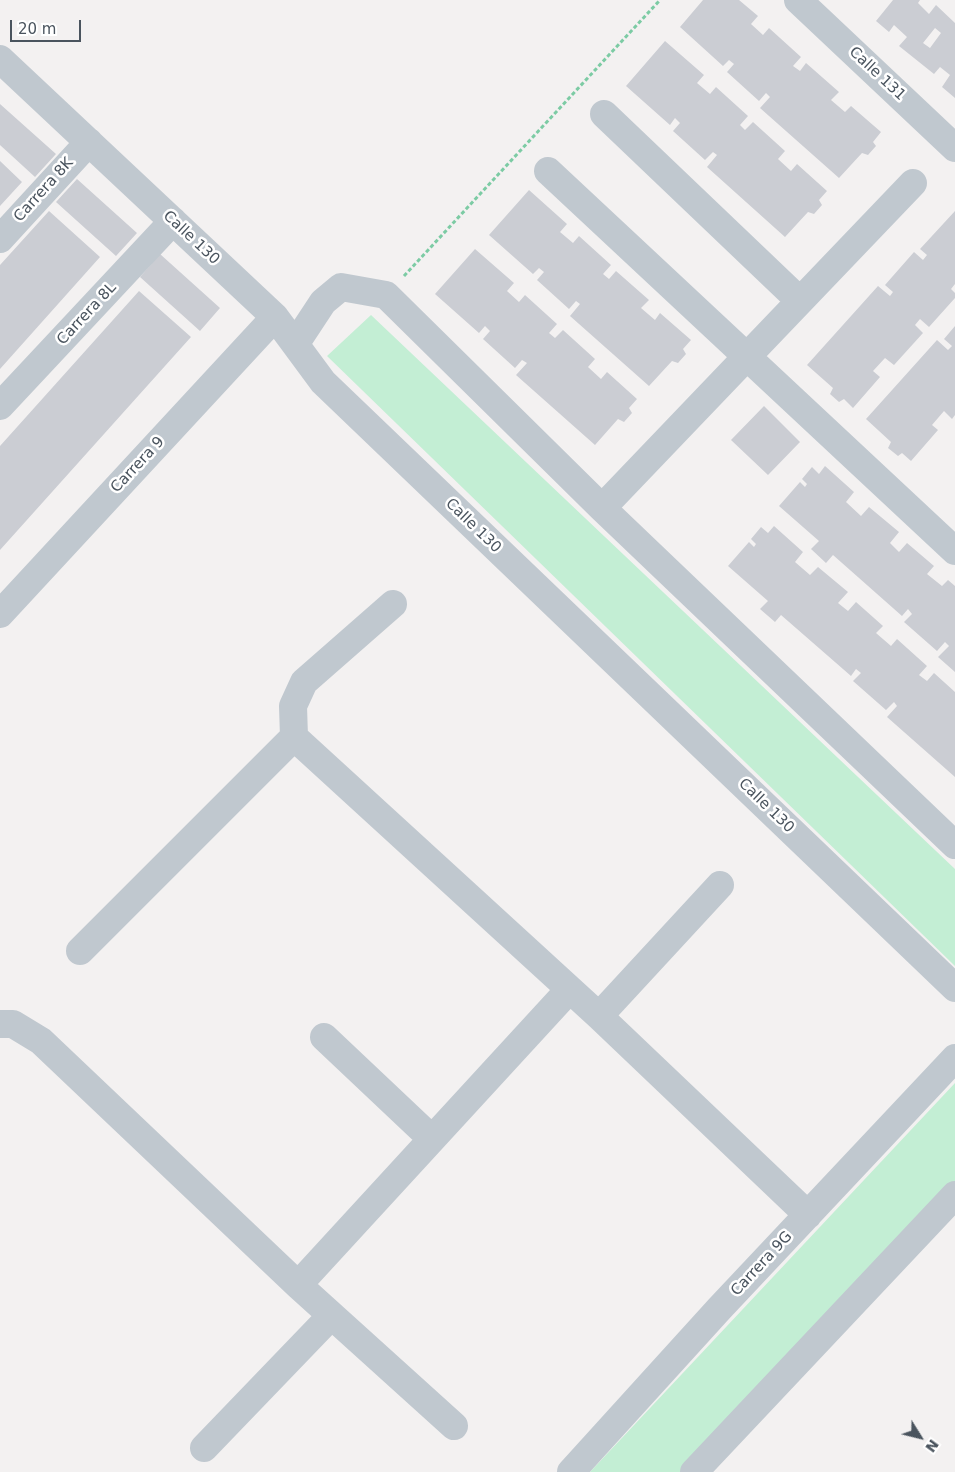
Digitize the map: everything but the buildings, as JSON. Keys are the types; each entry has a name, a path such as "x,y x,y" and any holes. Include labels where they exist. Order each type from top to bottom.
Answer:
{"street":[{"name":"Calle 131","path":"798,0 955,148"},
{"name":"Calle 130","path":"1,63 89,142 275,317 323,382 955,988"},
{"path":"604,114 800,301"},
{"name":"Carrera 8K","path":"0,239 89,142"},
{"path":"548,171 745,358 955,551"},
{"path":"602,508 913,183"},
{"name":"Carrera 8L","path":"0,406 173,221"},
{"path":"296,343 322,302 341,287 386,295 602,508 955,845"},
{"name":"Carrera 9","path":"0,614 275,317"},
{"path":"393,604 304,682 293,706 294,737 599,1016 808,1215"},
{"path":"80,951 294,737"},
{"path":"599,1016 720,885"},
{"path":"298,1285 569,990"},
{"path":"0,1024 13,1024 40,1040 331,1316 454,1426"},
{"path":"324,1037 432,1139"},
{"name":"Carrera 9G","path":"570,1472 955,1058"},
{"path":"694,1472 955,1195"},
{"path":"204,1448 331,1316"}],"path":[{"path":"386,295 660,0"}],"green space":[{"path":"371,315 955,869 955,966 327,356"},
{"path":"955,1083 955,1181 681,1472 590,1472"}]}
